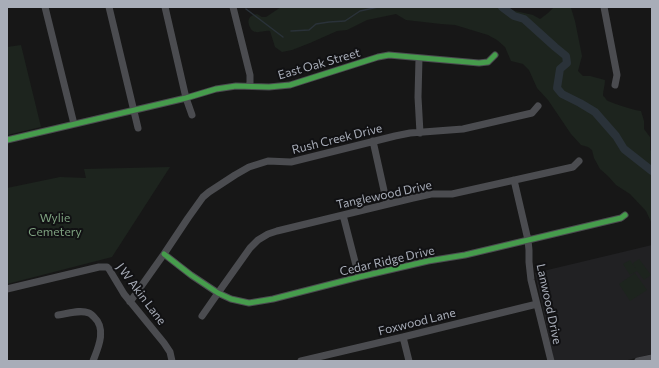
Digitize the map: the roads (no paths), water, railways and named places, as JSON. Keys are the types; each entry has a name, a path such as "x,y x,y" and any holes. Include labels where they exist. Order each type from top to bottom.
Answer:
{"street":[{"path":"46,7 74,124"},
{"path":"109,7 138,128"},
{"path":"165,7 186,98 192,115"},
{"path":"233,7 250,75 250,86"},
{"path":"604,7 617,75 615,85"},
{"name":"East Oak Street","path":"7,140 230,87 269,87 290,85 388,55 479,63 488,62 495,55"},
{"path":"419,58 418,98 420,133"},
{"name":"Rush Creek Drive","path":"130,302 203,197 222,183 249,167 268,161 291,162 395,136 479,126 532,113 538,106"},
{"path":"373,141 387,204"},
{"name":"Tanglewood Drive","path":"202,316 250,248 258,240 268,234 344,214 431,194 452,194 573,167 579,160"},
{"name":"Lanwood Drive","path":"514,180 528,240 531,280 551,361"},
{"path":"344,214 359,277"},
{"name":"Cedar Ridge Drive","path":"164,254 191,275 218,292 231,299 249,303 273,299 428,261 464,255 621,218 625,215"},
{"name":"J W Akin Lane","path":"7,289 99,266 107,267 110,269 124,294 164,343 170,352 172,361"},
{"name":"Foxwood Lane","path":"301,361 537,304"},
{"path":"58,315 84,312 89,313 97,320 101,335 93,361"},
{"path":"404,337 409,361"},
{"path":"638,361 652,358"}],"waterway":[{"path":"291,31 309,30 316,24 345,21 360,11 378,7"},
{"path":"502,7 514,16 524,19 566,56 567,63 560,69 557,88 562,94 595,112 616,136 624,149 652,171"},
{"path":"246,9 283,37"}],"park label":[{"name":"Wylie Cemetery","path":"55,225"}]}
